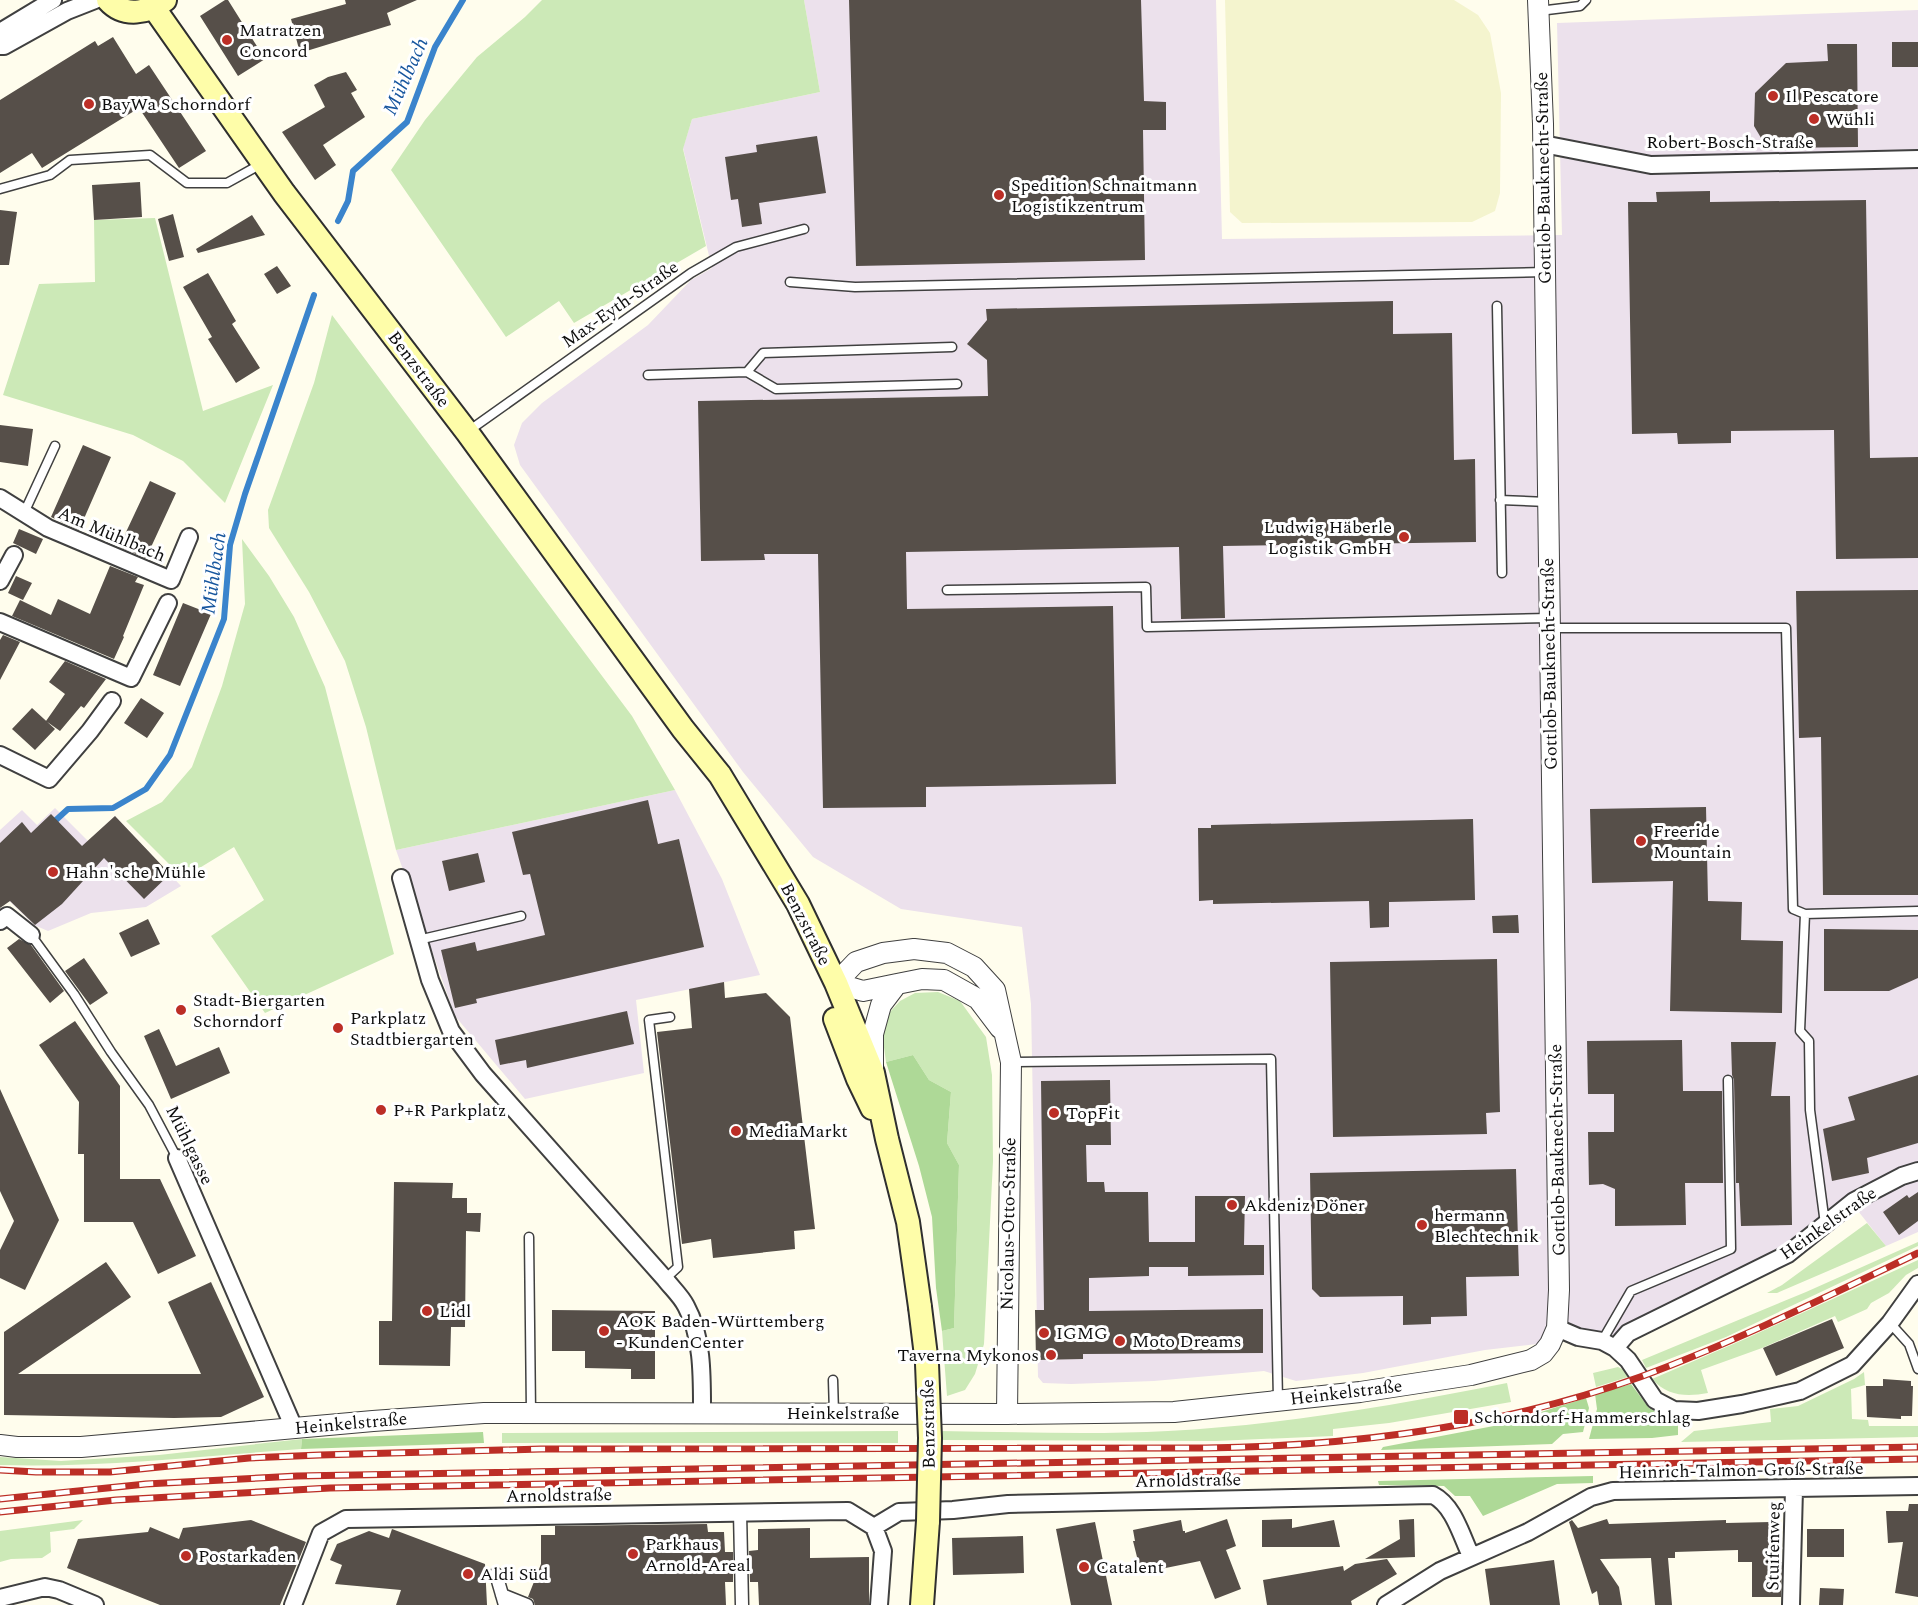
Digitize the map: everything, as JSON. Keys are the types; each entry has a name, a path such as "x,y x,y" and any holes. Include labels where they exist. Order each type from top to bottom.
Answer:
{"main road":[{"name":"Benzstraße","path":"108,0 124,11 139,12 160,4 264,163 467,432 683,729 720,775 798,904 836,983 873,1073 908,1221 927,1364 930,1438 928,1521 922,1605"},
{"name":"Benzstraße","path":"683,729 700,767 789,915 830,1007 858,1079 887,1139"}],"street":[{"path":"0,32 53,0"},
{"path":"0,46 4,46 67,11 95,0"},
{"name":"Gottlob-Bauknecht-Straße","path":"1538,5 1545,272 1559,1290 1557,1328"},
{"name":"Robert-Bosch-Straße","path":"1543,144 1651,165 1918,159"},
{"name":"Am Mühlbach","path":"0,498 48,528 171,580 189,537"},
{"path":"0,581 14,555"},
{"path":"0,622 131,678 168,603"},
{"path":"0,754 49,779 112,701"},
{"path":"401,878 429,980 451,1031 483,1074 685,1304 695,1327 702,1376 702,1413"},
{"name":"Mühlgasse","path":"0,921 7,916 31,935"},
{"name":"Nicolaus-Otto-Straße","path":"1005,1034 978,999 944,980 922,979 863,991 836,983 856,962 883,953 914,949 947,953 974,967 995,990 1005,1034 1011,1062 1007,1414"},
{"path":"873,1073 873,1034 881,1005 897,984"},
{"name":"Mühlgasse","path":"177,1158 294,1428"},
{"name":"Heinkelstraße","path":"1608,1344 1788,1254 1854,1201 1902,1176 1918,1171"},
{"path":"1557,1328 1578,1337 1608,1344 1628,1360 1655,1400 1674,1410 1698,1411 1800,1391 1852,1365 1915,1292"},
{"name":"Heinkelstraße","path":"0,1445 81,1447 484,1413 1174,1412 1360,1392 1470,1375 1531,1360 1550,1344 1557,1328"},
{"name":"Heinrich-Talmon-Groß-Straße","path":"1386,1605 1440,1571 1528,1532 1591,1497 1613,1491 1918,1486"},
{"name":"Stuifenweg","path":"1791,1605 1794,1489"},
{"name":"Arnoldstraße","path":"293,1605 301,1567 321,1533 346,1519 848,1510 874,1527 899,1512 953,1510 1008,1504 1433,1495 1443,1500 1449,1507 1471,1556"},
{"path":"740,1512 742,1605"},
{"path":"874,1527 883,1551 879,1605"},
{"path":"496,1574 503,1600 527,1605"},
{"path":"0,1598 45,1587 59,1590 95,1605"}],"lane":[{"path":"1538,5 1580,6 1586,0"},
{"path":"0,189 50,175 70,160 150,155 187,183 227,183 264,163"},
{"name":"Max-Eyth-Straße","path":"467,432 691,273 736,247 804,229"},
{"path":"790,282 867,286 1545,272"},
{"path":"1497,306 1502,573"},
{"path":"747,372 763,353 952,347"},
{"path":"648,375 747,372 776,389 957,384"},
{"path":"24,514 55,447"},
{"path":"1500,500 1547,502"},
{"path":"947,591 1146,587 1147,627 1549,623 1786,628 1793,909 1804,914 1918,911"},
{"path":"1804,914 1800,1031 1809,1041 1810,1110 1825,1224"},
{"path":"418,940 521,916"},
{"name":"Mühlgasse","path":"31,935 74,994 149,1106 177,1158"},
{"path":"665,1279 678,1268 649,1020 670,1017"},
{"path":"1011,1062 1270,1059 1278,1401"},
{"path":"1608,1344 1631,1291 1731,1250 1728,1080"},
{"path":"529,1237 531,1412"},
{"path":"1890,1323 1909,1344 1918,1369"},
{"path":"833,1380 834,1413"}],"shaded area":[{"path":"804,0 1216,0 1222,239 1562,235 1557,23 1918,10 1918,1232 1886,1246 1858,1211 1792,1263 1650,1331 1485,1350 1363,1373 1296,1381 1264,1371 1154,1381 1043,1383 1038,1377 1031,1004 1022,927 901,909 813,857 743,772 520,465 514,445 522,423 542,403 648,325 691,280 712,268 683,148 692,119 820,92"},
{"path":"675,790 722,879 760,975 636,1000 644,1073 525,1099 455,1016 396,850"},
{"path":"55,808 88,841 115,816 181,886 146,907 91,913 48,931 34,925 2,894 0,888 0,830 22,810 37,825"}],"green space":[{"path":"542,0 804,0 820,92 692,119 683,149 706,246 574,323 559,301 506,337 391,170 425,120 477,57"},
{"path":"1225,0 1454,0 1478,15 1490,33 1501,93 1500,193 1495,211 1472,222 1242,223 1230,212"},
{"path":"155,218 203,411 273,385 225,503 183,461 133,435 3,395 39,284 95,282 94,220"},
{"path":"332,315 632,716 675,790 396,850 366,727 345,661 309,592 269,528 268,510 314,383"},
{"path":"242,539 269,576 294,617 325,687 394,954 265,1013 211,936 264,900 234,847 183,878 126,821 162,802 192,767 222,686 245,604"},
{"path":"938,992 960,1001 986,1037 992,1075 993,1161 984,1344 975,1374 965,1390 947,1396 942,1331 954,1328 959,1165 947,1143 951,1092 929,1080 913,1055 886,1062 882,1033 889,1013 900,1001 915,993"},
{"path":"913,1055 929,1080 951,1092 947,1143 959,1165 954,1328 942,1331 936,1288 932,1217 919,1166 886,1062"},
{"path":"1867,1223 1886,1246 1777,1293 1767,1293 1782,1285"},
{"path":"1918,1242 1918,1246 1726,1337 1646,1368 1642,1360 1806,1292"},
{"path":"1918,1260 1918,1268 1906,1275 1889,1293 1871,1303 1867,1309 1838,1322 1835,1316 1762,1348 1701,1370 1708,1393 1677,1394 1664,1389 1652,1379 1745,1339"},
{"path":"1618,1367 1624,1370 1628,1377 1596,1387 1593,1373"},
{"path":"1864,1372 1865,1385 1851,1389 1852,1419 1868,1420 1869,1426 1918,1426 1918,1437 1681,1442 1694,1431 1771,1422 1770,1409 1798,1406"},
{"path":"1507,1383 1511,1402 1389,1423 1333,1429 1333,1436 1216,1441 940,1440 940,1431 1111,1433 1253,1424 1381,1406"},
{"path":"1631,1384 1649,1408 1678,1423 1678,1435 1652,1438 1589,1439 1597,1409 1595,1394"},
{"path":"1586,1398 1589,1408 1583,1432 1563,1434 1552,1444 1381,1450 1383,1447 1499,1425"},
{"path":"898,1431 898,1443 502,1443 502,1433"},
{"path":"483,1432 484,1443 301,1449 302,1439"},
{"path":"302,1439 301,1449 76,1465 0,1465 0,1457 61,1461 159,1455"},
{"path":"1593,1476 1593,1483 1557,1484 1483,1516 1470,1496 1455,1496 1444,1486 1379,1485 1378,1481"},
{"path":"83,1520 74,1529 50,1532 51,1552 42,1558 11,1559 0,1562 0,1531"}],"building":[{"path":"228,0 265,59 238,76 200,16"},
{"path":"345,0 417,0 387,13 391,25 300,53 291,19 346,4"},
{"name":"Spedition Schnaitmann Logistikzentrum","path":"849,0 1141,0 1144,101 1166,102 1166,130 1143,130 1145,260 856,266"},
{"name":"BayWa Schorndorf","path":"113,37 136,74 149,65 206,151 179,168 139,108 42,168 32,153 0,173 0,100 95,41 98,46"},
{"path":"1892,42 1918,42 1918,67 1892,67"},
{"path":"1827,44 1857,44 1858,147 1767,148 1754,126 1755,93 1786,63 1828,61"},
{"path":"346,72 357,90 351,93 365,117 323,145 336,165 315,180 282,132 325,107 314,85 328,77"},
{"path":"817,136 826,193 759,203 762,224 742,227 738,199 731,200 725,157 757,152 756,145"},
{"path":"140,182 142,217 94,220 92,185"},
{"path":"1710,191 1710,202 1866,200 1870,458 1918,457 1918,558 1836,559 1834,430 1731,431 1731,443 1678,444 1677,433 1632,434 1628,202 1657,202 1656,192"},
{"path":"0,210 17,212 9,265 0,265"},
{"path":"173,214 184,257 169,261 158,219"},
{"path":"252,215 265,235 198,253 196,249"},
{"path":"277,266 291,286 277,294 264,274"},
{"path":"208,273 236,321 232,324 260,368 236,383 208,339 212,337 183,287"},
{"path":"1393,301 1393,334 1452,333 1454,460 1475,459 1476,542 1223,546 1225,618 1181,619 1179,547 906,552 907,609 1113,606 1116,784 926,787 926,807 823,808 818,554 764,554 765,560 701,561 698,401 988,396 987,360 967,344 987,320 986,309"},
{"path":"0,425 33,429 28,466 0,462"},
{"path":"83,445 111,457 79,530 51,517"},
{"path":"150,481 176,493 146,558 119,547"},
{"path":"19,529 43,539 36,554 13,543"},
{"path":"110,566 138,577 135,582 144,585 114,659 12,616 20,600 51,615 58,599 90,614"},
{"path":"16,576 32,583 23,600 8,593"},
{"path":"1918,590 1918,895 1823,895 1821,737 1799,738 1796,591"},
{"path":"183,603 211,614 180,686 153,675"},
{"path":"3,635 20,642 0,680 0,640"},
{"path":"65,661 106,679 84,708 81,706 60,731 46,721 65,694 49,682"},
{"path":"141,698 164,713 147,738 124,723"},
{"path":"32,708 55,729 35,750 12,729"},
{"path":"648,800 658,844 679,839 704,947 476,999 477,1003 455,1008 441,950 475,942 477,951 545,935 530,874 523,875 512,832"},
{"path":"1706,807 1708,901 1742,902 1741,940 1783,941 1782,1013 1670,1011 1673,881 1592,883 1590,809"},
{"path":"51,814 82,846 115,816 170,874 144,899 104,858 62,904 35,925 10,901 0,908 0,843 22,822 31,833"},
{"path":"1473,819 1475,900 1389,902 1389,927 1370,928 1369,901 1213,904 1213,900 1199,901 1198,828 1211,828 1211,825"},
{"path":"478,853 485,882 449,891 442,861"},
{"path":"1518,915 1519,933 1493,933 1492,916"},
{"path":"148,919 160,944 131,957 119,933"},
{"path":"1824,929 1918,930 1918,978 1889,991 1824,991"},
{"path":"19,939 31,945 64,991 50,1003 7,948"},
{"path":"84,958 108,993 90,1005 65,971"},
{"path":"1497,959 1500,1112 1486,1113 1487,1134 1333,1137 1330,962"},
{"name":"MediaMarkt","path":"724,982 725,998 766,993 790,1017 815,1229 794,1231 795,1249 713,1258 711,1239 682,1244 657,1032 692,1028 689,989"},
{"path":"627,1011 634,1044 527,1068 526,1060 500,1065 495,1040"},
{"path":"75,1021 120,1086 120,1179 160,1179 196,1256 158,1274 133,1222 84,1222 84,1154 78,1154 79,1102 39,1045"},
{"path":"159,1029 176,1066 219,1047 230,1073 171,1099 144,1036"},
{"path":"1682,1040 1683,1091 1722,1091 1723,1183 1685,1183 1686,1225 1615,1226 1615,1189 1603,1184 1589,1185 1588,1132 1614,1132 1614,1094 1588,1094 1587,1041"},
{"path":"1731,1042 1776,1042 1771,1096 1790,1096 1792,1225 1741,1226 1739,1183 1736,1183"},
{"path":"1918,1075 1918,1143 1867,1158 1869,1173 1832,1181 1823,1129 1855,1120 1848,1097"},
{"path":"1110,1080 1111,1145 1086,1145 1087,1182 1104,1182 1105,1192 1148,1192 1149,1242 1195,1242 1195,1196 1245,1196 1244,1245 1264,1245 1264,1275 1188,1276 1188,1267 1149,1267 1149,1276 1089,1278 1089,1311 1263,1309 1263,1353 1083,1354 1083,1359 1036,1360 1035,1310 1044,1310 1041,1081"},
{"path":"0,1089 59,1220 25,1290 0,1278 0,1250 14,1221 0,1191"},
{"name":"hermann Blechtechnik","path":"1516,1169 1519,1276 1466,1277 1467,1316 1431,1317 1431,1324 1403,1325 1403,1296 1320,1297 1312,1289 1310,1173"},
{"path":"394,1182 453,1183 452,1198 467,1198 467,1213 481,1213 480,1232 466,1231 465,1327 451,1327 450,1366 379,1365 379,1321 392,1321"},
{"path":"1918,1192 1918,1221 1899,1235 1883,1212 1907,1195 1909,1198"},
{"path":"106,1262 131,1297 18,1374 201,1374 168,1302 211,1282 264,1397 221,1417 4,1415 4,1332"},
{"name":"AOK Baden-Württemberg - KundenCenter","path":"552,1310 655,1311 655,1379 631,1379 631,1369 585,1368 585,1351 552,1351"},
{"path":"1832,1319 1844,1348 1776,1376 1763,1348"},
{"path":"1883,1379 1911,1381 1911,1386 1913,1386 1912,1416 1901,1416 1901,1419 1867,1417 1866,1386 1883,1386"},
{"path":"1909,1504 1918,1504 1918,1597 1895,1593 1903,1542 1888,1543 1886,1511 1908,1511"},
{"path":"1227,1519 1236,1546 1226,1550 1241,1589 1215,1599 1200,1561 1141,1573 1133,1541 1135,1541 1133,1530 1181,1520 1185,1533"},
{"path":"1292,1519 1292,1528 1334,1520 1340,1547 1262,1547 1262,1520"},
{"path":"1414,1519 1415,1557 1365,1559 1400,1539 1399,1520"},
{"path":"1607,1519 1609,1524 1726,1520 1726,1523 1771,1522 1772,1562 1782,1562 1781,1597 1752,1597 1752,1562 1738,1562 1738,1550 1675,1552 1675,1558 1668,1558 1672,1605 1655,1605 1651,1558 1600,1559 1619,1587 1622,1605 1599,1605 1597,1591 1592,1594 1569,1522 1572,1520 1578,1528"},
{"name":"Postarkaden","path":"251,1520 306,1542 280,1605 160,1605 67,1568 78,1539 148,1532 150,1527 179,1539 183,1528"},
{"name":"Catalent","path":"1095,1522 1112,1605 1071,1605 1056,1529"},
{"name":"Parkhaus Arnold-Areal","path":"707,1524 708,1532 724,1532 725,1552 733,1552 733,1582 725,1582 726,1605 535,1605 533,1599 528,1597 541,1564 541,1535 555,1535 555,1526"},
{"path":"810,1528 810,1558 869,1557 869,1605 759,1605 758,1582 750,1582 749,1551 758,1550 758,1529"},
{"path":"392,1529 485,1564 487,1605 396,1605 401,1590 335,1584 342,1565 330,1560 337,1544 369,1531 389,1538"},
{"path":"1807,1529 1844,1529 1844,1557 1807,1557"},
{"path":"1023,1536 1024,1573 953,1575 952,1538"},
{"path":"1387,1559 1397,1574 1351,1601 1352,1605 1267,1605 1263,1580 1343,1566 1344,1571 1355,1564"},
{"path":"1554,1560 1560,1605 1490,1605 1485,1569"},
{"path":"1820,1588 1844,1589 1843,1605 1819,1605"}],"waterway":[{"name":"Mühlbach","path":"338,221 348,201 353,171 407,122 435,47 463,0"},
{"name":"Mühlbach","path":"56,820 68,809 113,808 146,789 170,755 224,619 230,545 245,494 314,295"}],"railway":[{"path":"0,1470 110,1472 249,1458 541,1449 1206,1448 1371,1438 1480,1421 1534,1409 1640,1377 1745,1334 1918,1253"},
{"path":"0,1499 146,1484 297,1476 1918,1447"},
{"path":"0,1512 116,1500 330,1488 1918,1459"}],"place":[{"name":"Matratzen Concord","path":"227,40"},
{"name":"Il Pescatore","path":"1773,96"},
{"name":"BayWa Schorndorf","path":"89,104"},
{"name":"Wühli","path":"1814,119"},
{"name":"Spedition Schnaitmann Logistikzentrum","path":"999,195"},
{"name":"Ludwig Häberle Logistik GmbH","path":"1404,537"},
{"name":"Freeride Mountain","path":"1641,841"},
{"name":"Hahn'sche Mühle","path":"53,872"},
{"name":"Stadt-Biergarten Schorndorf","path":"181,1010"},
{"name":"Parkplatz Stadtbiergarten","path":"338,1028"},
{"name":"P+R Parkplatz","path":"381,1110"},
{"name":"TopFit","path":"1054,1113"},
{"name":"MediaMarkt","path":"736,1131"},
{"name":"Akdeniz Döner","path":"1232,1205"},
{"name":"hermann Blechtechnik","path":"1422,1225"},
{"name":"Lidl","path":"427,1311"},
{"name":"AOK Baden-Württemberg - KundenCenter","path":"604,1331"},
{"name":"IGMG","path":"1044,1333"},
{"name":"Moto Dreams","path":"1120,1341"},
{"name":"Taverna Mykonos","path":"1051,1355"},
{"name":"Schorndorf-Hammerschlag","path":"1461,1417"},
{"name":"Parkhaus Arnold-Areal","path":"633,1554"},
{"name":"Postarkaden","path":"186,1556"},
{"name":"Catalent","path":"1084,1567"},
{"name":"Aldi Süd","path":"468,1574"}]}
